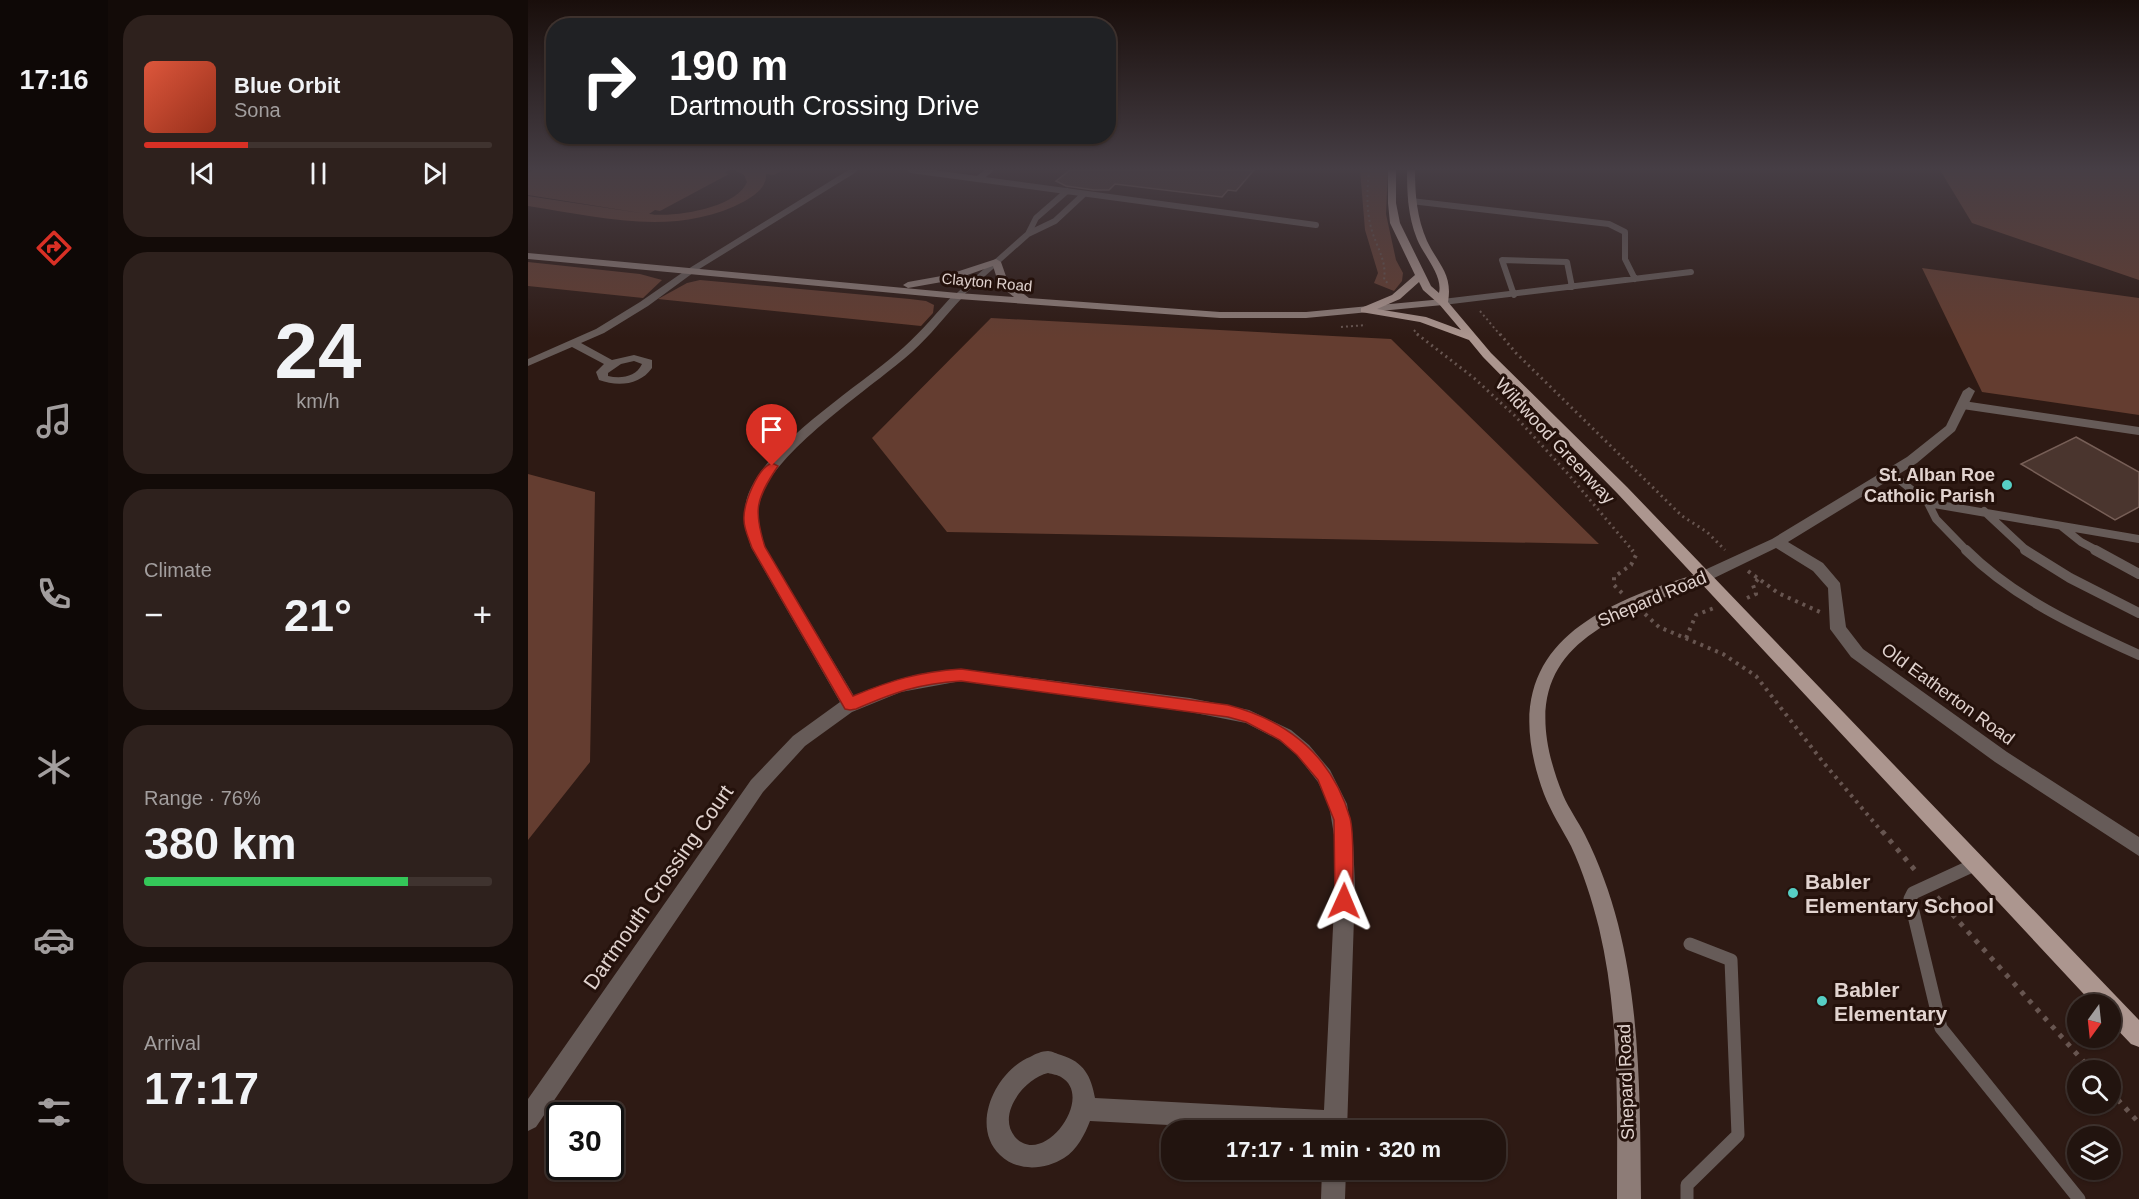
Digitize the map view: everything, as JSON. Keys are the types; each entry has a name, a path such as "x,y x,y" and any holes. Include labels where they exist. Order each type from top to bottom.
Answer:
{"main road":[{"path":"1396,226 1426,288 1443,302 1471,338 1622,490 2099,994"},
{"path":"1418,226 1422,240 1446,285 1443,302"},
{"name":"Clayton Road","path":"528,256 958,296 1229,315 1306,315 1443,302"},
{"path":"888,289 949,278 996,262 1003,283 1026,301"},
{"path":"1365,310 1396,297 1420,276"},
{"path":"1365,310 1422,319 1471,338"},
{"name":"Shepard Road","path":"1629,1199 1627,1044 1618,965 1599,892 1579,843 1553,794 1536,728 1540,696 1550,671 1565,646 1587,627 1633,603 1703,577"},
{"path":"2121,1017 2139,1036"}],"street":[{"path":"528,363 574,344 631,313 692,270"},
{"path":"850,704 758,548 750,520 754,497 763,479 782,454 909,349 958,296"},
{"path":"574,344 612,364"},
{"name":"Shepard Road","path":"1703,577 1776,542 1892,474 1951,428 1969,391"},
{"name":"Old Eatherton Road","path":"1776,542 1818,567 1835,587 1839,629 1857,653 2001,757 2139,847"},
{"name":"Dartmouth Crossing Court","path":"528,1119 763,778 798,740 823,720 850,704 901,683 932,677 961,675 1228,711 1250,717 1285,735 1303,750 1324,776 1338,804 1344,841 1335,1120"},
{"path":"1083,1109 1246,1120"},
{"path":"1333,1199 1334,1180"}],"lane":[{"path":"692,270 763,226"},
{"path":"1028,234 1032,226"},
{"path":"958,296 1028,234 1044,226"},
{"path":"1613,226 1624,232 1625,259 1635,279"},
{"path":"1514,295 1502,260 1567,262 1572,287"},
{"path":"1443,302 1691,272"},
{"path":"1963,405 2139,431"},
{"path":"1892,474 1928,503 2139,539"},
{"path":"1928,503 1930,512 1958,543 2019,593 2091,633 2139,655"},
{"path":"1984,511 2031,555 2139,613"},
{"path":"2059,525 2081,542 2139,574"},
{"path":"1976,864 1913,893 1910,905 1941,1029 2079,1199"},
{"path":"1687,1199 1687,1185 1738,1135 1731,960 1690,944"}],"path":[{"path":"1371,226 1386,268 1384,280 1392,285"},
{"path":"1480,311 1516,353 1682,516 1707,532 1722,547"},
{"name":"Wildwood Greenway","path":"1417,322 1415,334 1455,362 1481,384 1554,460 1634,551 1635,560 1614,578 1614,585 1619,591"},
{"path":"1747,571 1792,601 1837,618"},
{"path":"1749,597 1756,594 1754,585 1758,579"},
{"path":"1686,638 1696,615 1703,612"},
{"path":"1646,615 1659,627 1723,654 1756,676 1822,762 1910,865"},
{"path":"1943,904 2082,1060"},
{"path":"2121,1103 2139,1123"}],"shaded area":[{"path":"1365,226 1389,226 1396,260 1403,273 1402,281 1394,291 1374,283 1378,273"},
{"path":"1981,226 2139,226 2139,280"},
{"path":"528,262 640,274 662,280 643,298 528,286"},
{"path":"1922,268 2139,298 2139,415 1982,392"},
{"path":"700,280 910,299 926,301 934,305 933,313 921,326 658,299 687,283"},
{"path":"991,318 1391,339 1599,544 947,532 872,438"},
{"path":"528,474 595,492 590,762 528,840"}],"building":[{"path":"2076,437 2139,472 2139,507 2115,520 2021,464"}],"place":[{"name":"St. Alban Roe Catholic Parish","path":"2007,485"},
{"name":"Babler Elementary School","path":"1793,893"},
{"name":"Babler Elementary","path":"1822,1001"}],"route":[{"path":"772,466 754,497 750,520 758,548 850,704 901,683 932,677 961,675 1168,702 1228,711 1250,717 1285,735 1303,750 1324,776 1338,804 1342,820 1344,901"}]}
